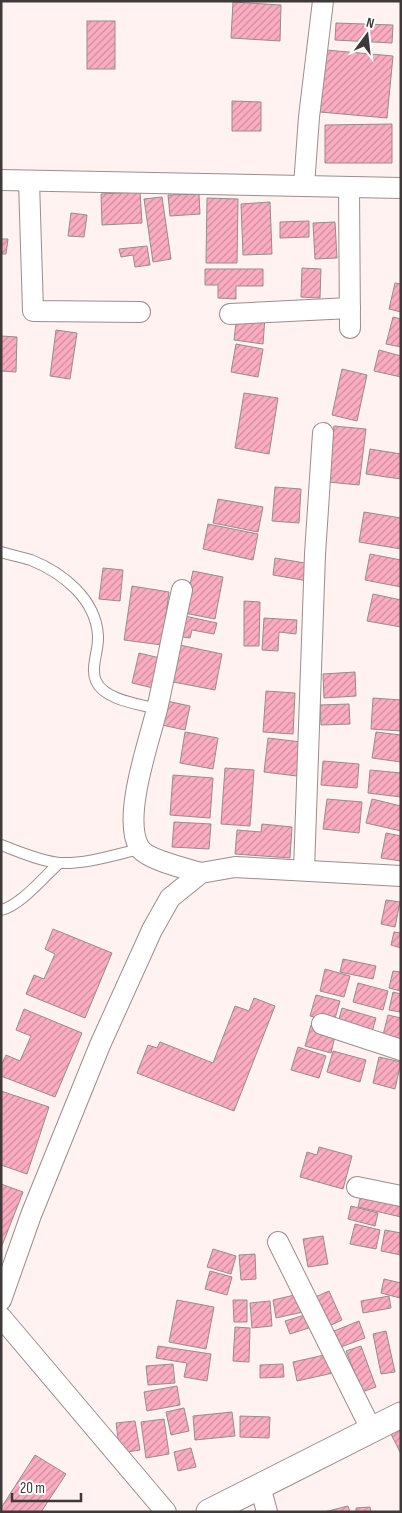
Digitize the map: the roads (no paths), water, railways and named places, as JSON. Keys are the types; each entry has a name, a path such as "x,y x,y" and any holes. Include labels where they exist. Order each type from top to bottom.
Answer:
{"street":[{"path":"304,186 309,117 323,1"},
{"path":"1,180 401,188"},
{"path":"29,181 33,311 140,312"},
{"path":"349,188 350,328"},
{"path":"230,314 350,308"},
{"path":"304,870 315,554 323,434"},
{"path":"182,590 157,709 136,792 133,832 140,849 160,860 201,874"},
{"path":"1,1300 31,1215 96,1054 152,930 170,898 201,874 235,867 401,876"},
{"path":"322,1024 401,1050"},
{"path":"357,1188 401,1196"},
{"path":"278,1242 371,1429"},
{"path":"1,1317 166,1512"},
{"path":"210,1512 401,1414"},
{"path":"260,1486 267,1512"}],"lane":[{"path":"1,552 30,560 55,572 76,588 96,621 98,638 94,666 96,681 104,691 119,699 157,709"},
{"path":"1,845 40,859 59,863 84,862 140,849"},
{"path":"1,910 7,909 22,899 59,863"}]}
